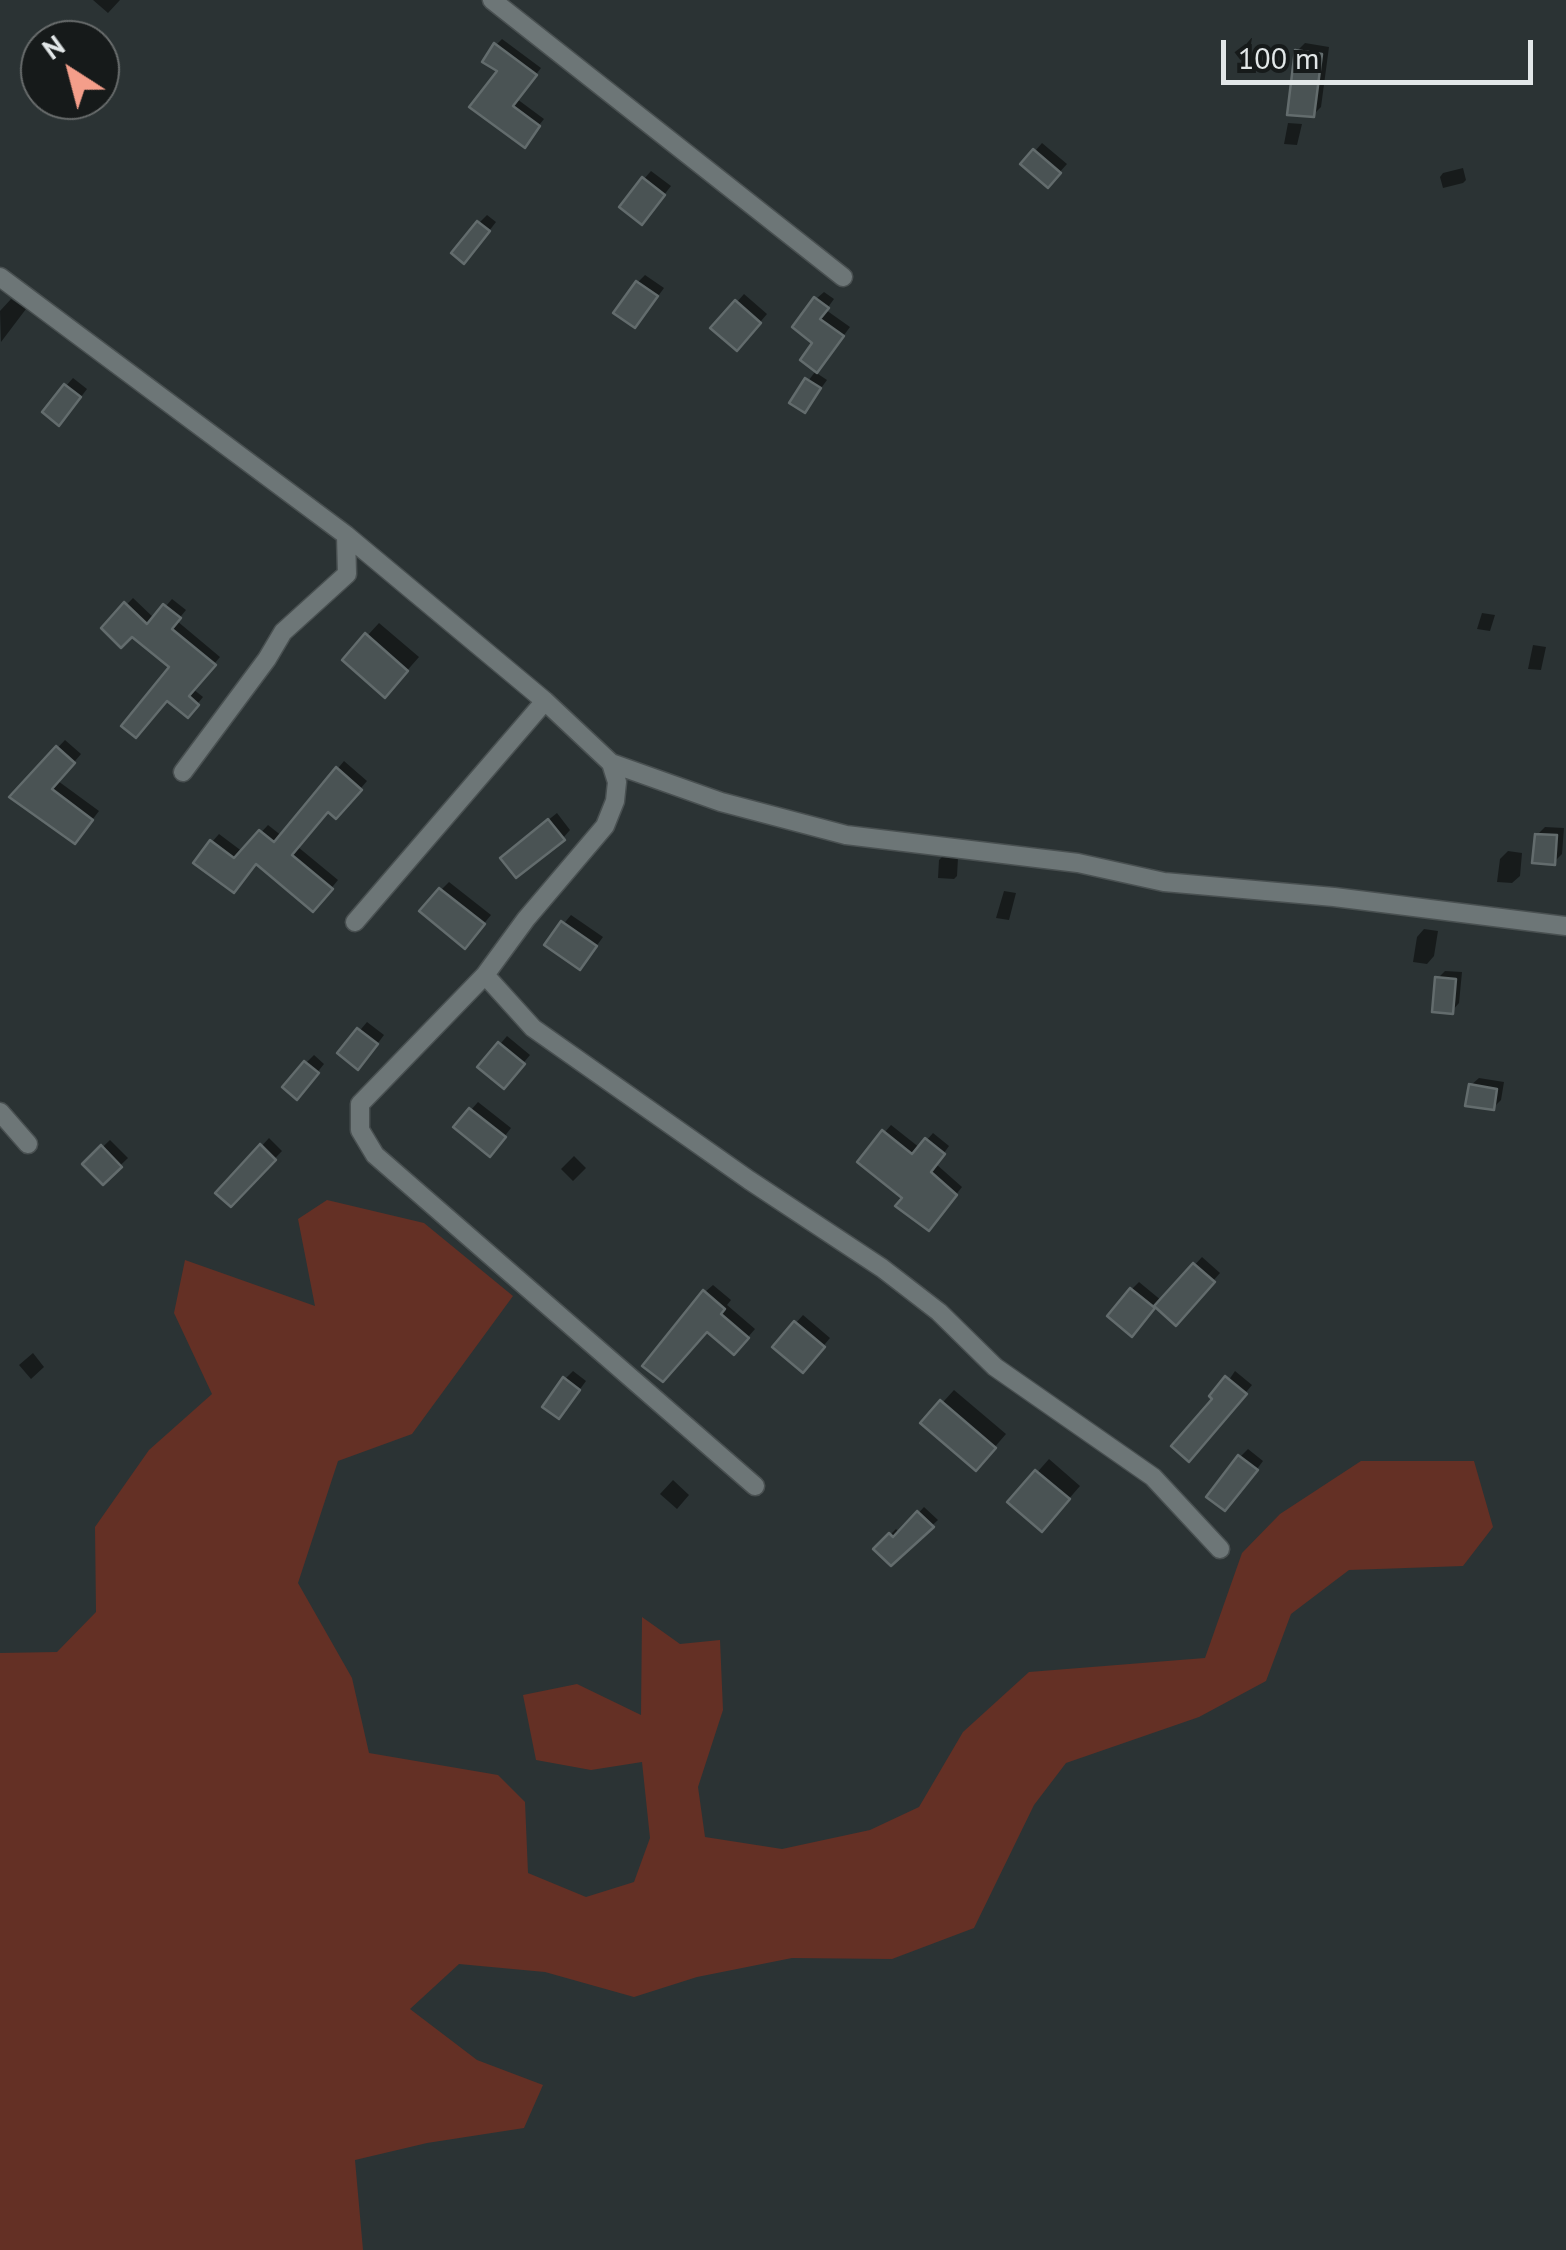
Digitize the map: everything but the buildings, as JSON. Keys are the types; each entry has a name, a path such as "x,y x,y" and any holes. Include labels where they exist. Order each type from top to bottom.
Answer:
{"street":[{"path":"492,0 843,277"},
{"path":"0,277 346,535 545,701 611,763 721,802 846,835 1078,864 1164,882 1334,897 1566,926"},
{"path":"183,772 284,632 347,574 346,535"},
{"path":"355,922 545,701"},
{"path":"611,763 617,782 616,801 605,826 526,919 486,975 360,1104 360,1130 374,1155 756,1486"},
{"path":"486,975 534,1028 749,1180 882,1268 939,1312 996,1367 1152,1477 1220,1549"},
{"path":"0,1112 28,1144"}],"shaded area":[{"path":"327,1200 424,1223 513,1296 412,1434 338,1461 298,1583 352,1678 369,1753 498,1775 525,1802 528,1873 586,1897 634,1882 650,1838 642,1762 591,1770 536,1760 523,1695 577,1684 641,1715 642,1617 680,1644 720,1640 723,1710 698,1787 705,1837 782,1849 870,1830 919,1807 963,1732 1029,1672 1205,1658 1242,1553 1280,1514 1361,1461 1474,1461 1493,1527 1463,1566 1349,1570 1291,1614 1266,1681 1199,1717 1066,1763 1034,1805 974,1928 892,1959 792,1958 697,1977 634,1997 545,1972 459,1964 410,2009 477,2060 543,2085 524,2128 427,2143 355,2160 363,2250 0,2250 0,1653 57,1652 96,1612 95,1527 149,1450 212,1394 174,1313 185,1260 315,1306 298,1219"}]}
